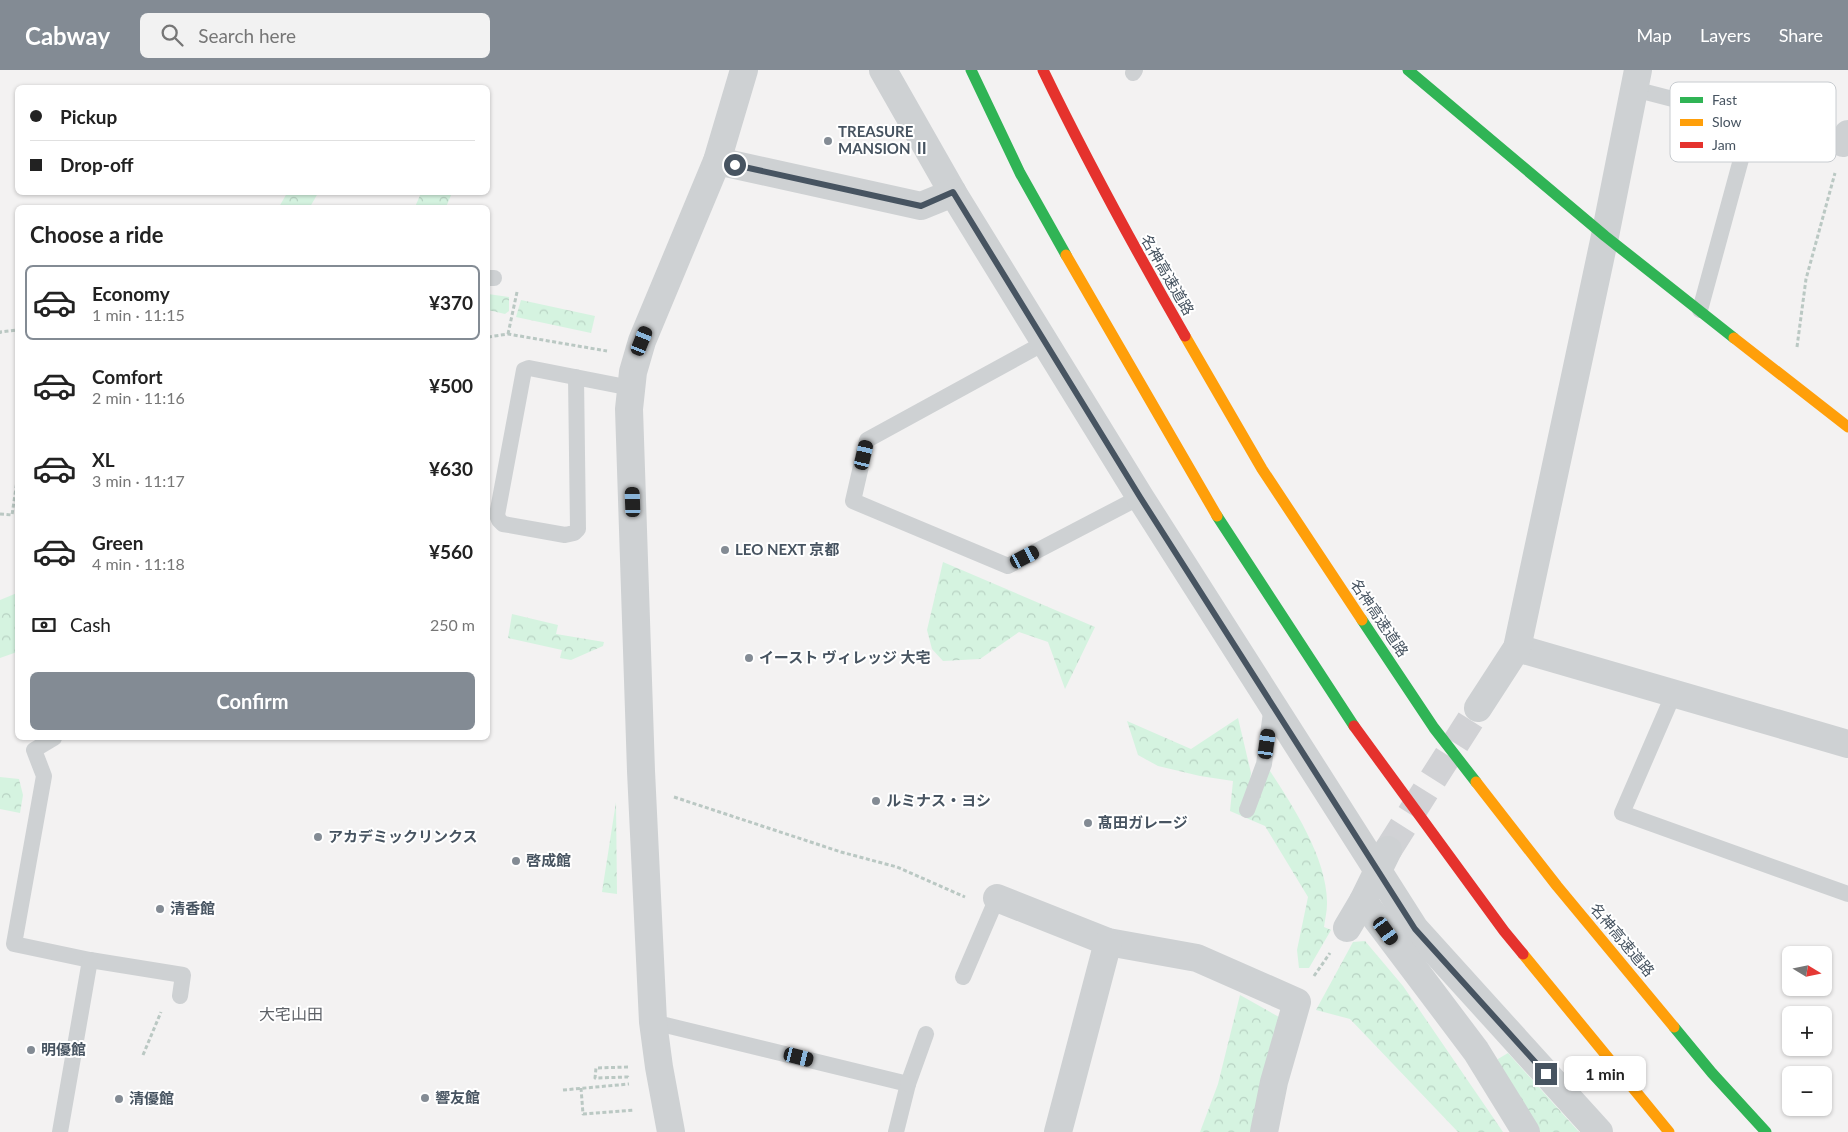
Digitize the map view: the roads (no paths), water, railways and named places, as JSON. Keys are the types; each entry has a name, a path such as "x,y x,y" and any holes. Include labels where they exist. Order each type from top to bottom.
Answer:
{"main road":[{"path":"972,70 1020,172 1086,292 1214,511 1346,715 1504,931 1669,1132"},
{"name":"名神高速道路","path":"1043,70 1078,143 1137,253 1262,469 1434,728 1557,886 1712,1073 1766,1132"},
{"path":"1408,70 1605,236 1848,427"}],"street":[{"path":"671,1132 653,1022 642,787 629,408 637,356 717,161 744,70"},
{"path":"883,70 953,192 1140,497 1272,705 1383,860 1415,929 1599,1132"},
{"path":"1478,708 1517,648 1605,236 1636,79"},
{"path":"717,161 921,206 953,192"},
{"path":"1517,648 1848,744"},
{"path":"1347,928 1383,860"},
{"path":"1363,900 1476,1051 1526,1132"},
{"path":"995,903 1108,942 1198,958 1297,1002 1274,1082 1264,1132"},
{"path":"1058,1132 1108,942"}],"lane":[{"path":"1636,79 1670,91"},
{"path":"1700,310 1740,162"},
{"path":"1046,342 867,440 853,501 1008,566 1140,497"},
{"path":"576,378 578,529 574,533 565,535 504,524 497,515 523,371 529,368 631,388"},
{"path":"1674,694 1622,813 1848,894"},
{"path":"1247,810 1264,764 1272,705"},
{"path":"51,740 34,750 44,776 14,944 90,960 182,975 180,996"},
{"path":"963,977 995,903"},
{"path":"60,1132 90,960"},
{"path":"653,1022 908,1084"},
{"path":"896,1132 908,1084 926,1034"}],"tunnel":[{"path":"1388,850 1478,708"}],"place":[{"name":"TREASURE MANSION Ⅱ","path":"828,141"},
{"name":"LEO NEXT 京都","path":"725,550"},
{"name":"イースト ヴィレッジ 大宅","path":"749,658"},
{"name":"ルミナス・ヨシ","path":"876,801"},
{"name":"髙田ガレージ","path":"1088,823"},
{"name":"アカデミックリンクス","path":"318,837"},
{"name":"啓成館","path":"516,861"},
{"name":"清香館","path":"160,909"},
{"name":"明優館","path":"31,1050"},
{"name":"響友館","path":"425,1098"},
{"name":"清優館","path":"119,1099"}],"district":[{"name":"大宅山田","path":"291,1014"}]}
